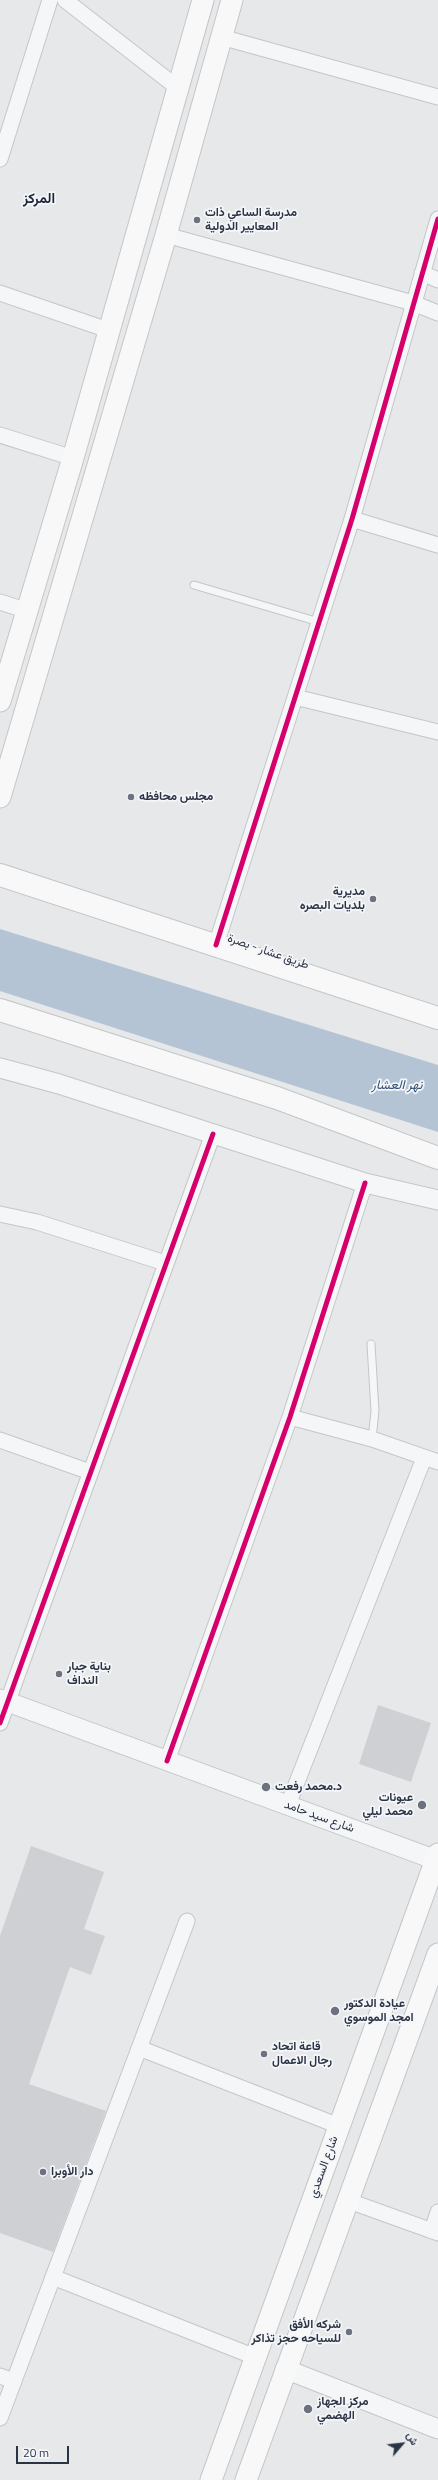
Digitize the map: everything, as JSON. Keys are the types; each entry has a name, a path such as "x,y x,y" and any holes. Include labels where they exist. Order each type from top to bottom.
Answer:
{"main road":[{"path":"0,701 73,458 108,330 203,0"},
{"path":"0,797 166,235 232,0"},
{"path":"138,226 166,235"},
{"name":"طريق عشار - بصرة","path":"0,875 438,1018"},
{"path":"0,1010 277,1098 438,1158"},
{"name":"شارع السعدي","path":"211,2480 437,1857"},
{"path":"246,2480 285,2369 350,2201 438,1954"}],"street":[{"path":"0,159 50,0"},
{"path":"65,0 178,88"},
{"path":"221,37 438,96"},
{"path":"216,945 352,519 438,220"},
{"path":"166,235 413,303 438,313"},
{"path":"422,273 438,280"},
{"path":"0,293 108,330"},
{"path":"0,435 73,458"},
{"path":"352,519 438,545"},
{"path":"0,602 28,611"},
{"path":"296,697 438,732"},
{"path":"0,1068 59,1084 365,1183 438,1200"},
{"path":"0,1722 4,1700 90,1472 213,1134"},
{"path":"167,1761 290,1417 365,1183"},
{"path":"0,1214 37,1222 165,1263"},
{"path":"288,1805 431,1460 372,1439 290,1417"},
{"path":"0,1440 90,1472"},
{"name":"شارع سيد حامد","path":"4,1700 288,1805 437,1857"},
{"path":"0,2418 7,2379 53,2277 187,1921"},
{"path":"139,2048 340,2126"},
{"path":"350,2201 435,2232 438,2212"},
{"path":"53,2277 255,2357"},
{"path":"285,2369 438,2429"}],"lane":[{"path":"194,585 319,622"},
{"path":"370,1344 375,1411 372,1439"}],"water":[{"name":"نهر العشار","path":"0,929 438,1065 438,1132 0,991"}],"building":[{"path":"378,1705 431,1723 411,1782 359,1764"},
{"path":"31,1846 104,1872 84,1929 105,1936 91,1975 70,1967 29,2084 106,2111 53,2252 0,2233 0,1936"}],"cycle path":[{"path":"216,945 352,519 438,219"},
{"path":"0,1723 213,1134"},
{"path":"167,1761 290,1417 365,1183"}],"place":[{"name":"مدرسة الساعي ذات المعايير الدولية","path":"197,220"},
{"name":"مجلس محافظه","path":"131,797"},
{"name":"مديرية بلديات البصره","path":"373,899"},
{"name":"بناية جبار النداف","path":"59,1674"},
{"name":"د.محمد رفعت","path":"266,1787"},
{"name":"عيونات محمد ليلي","path":"422,1805"},
{"name":"عيادة الدكتور امجد الموسوي","path":"335,2011"},
{"name":"قاعة اتحاد رجال الاعمال","path":"264,2054"},
{"name":"دار الأوبرا","path":"43,2172"},
{"name":"شركه الأفق للسياحه حجز تذاكر","path":"349,2332"},
{"name":"مركز الجهاز الهضمي","path":"308,2409"}],"district":[{"name":"المركز","path":"39,200"}]}
